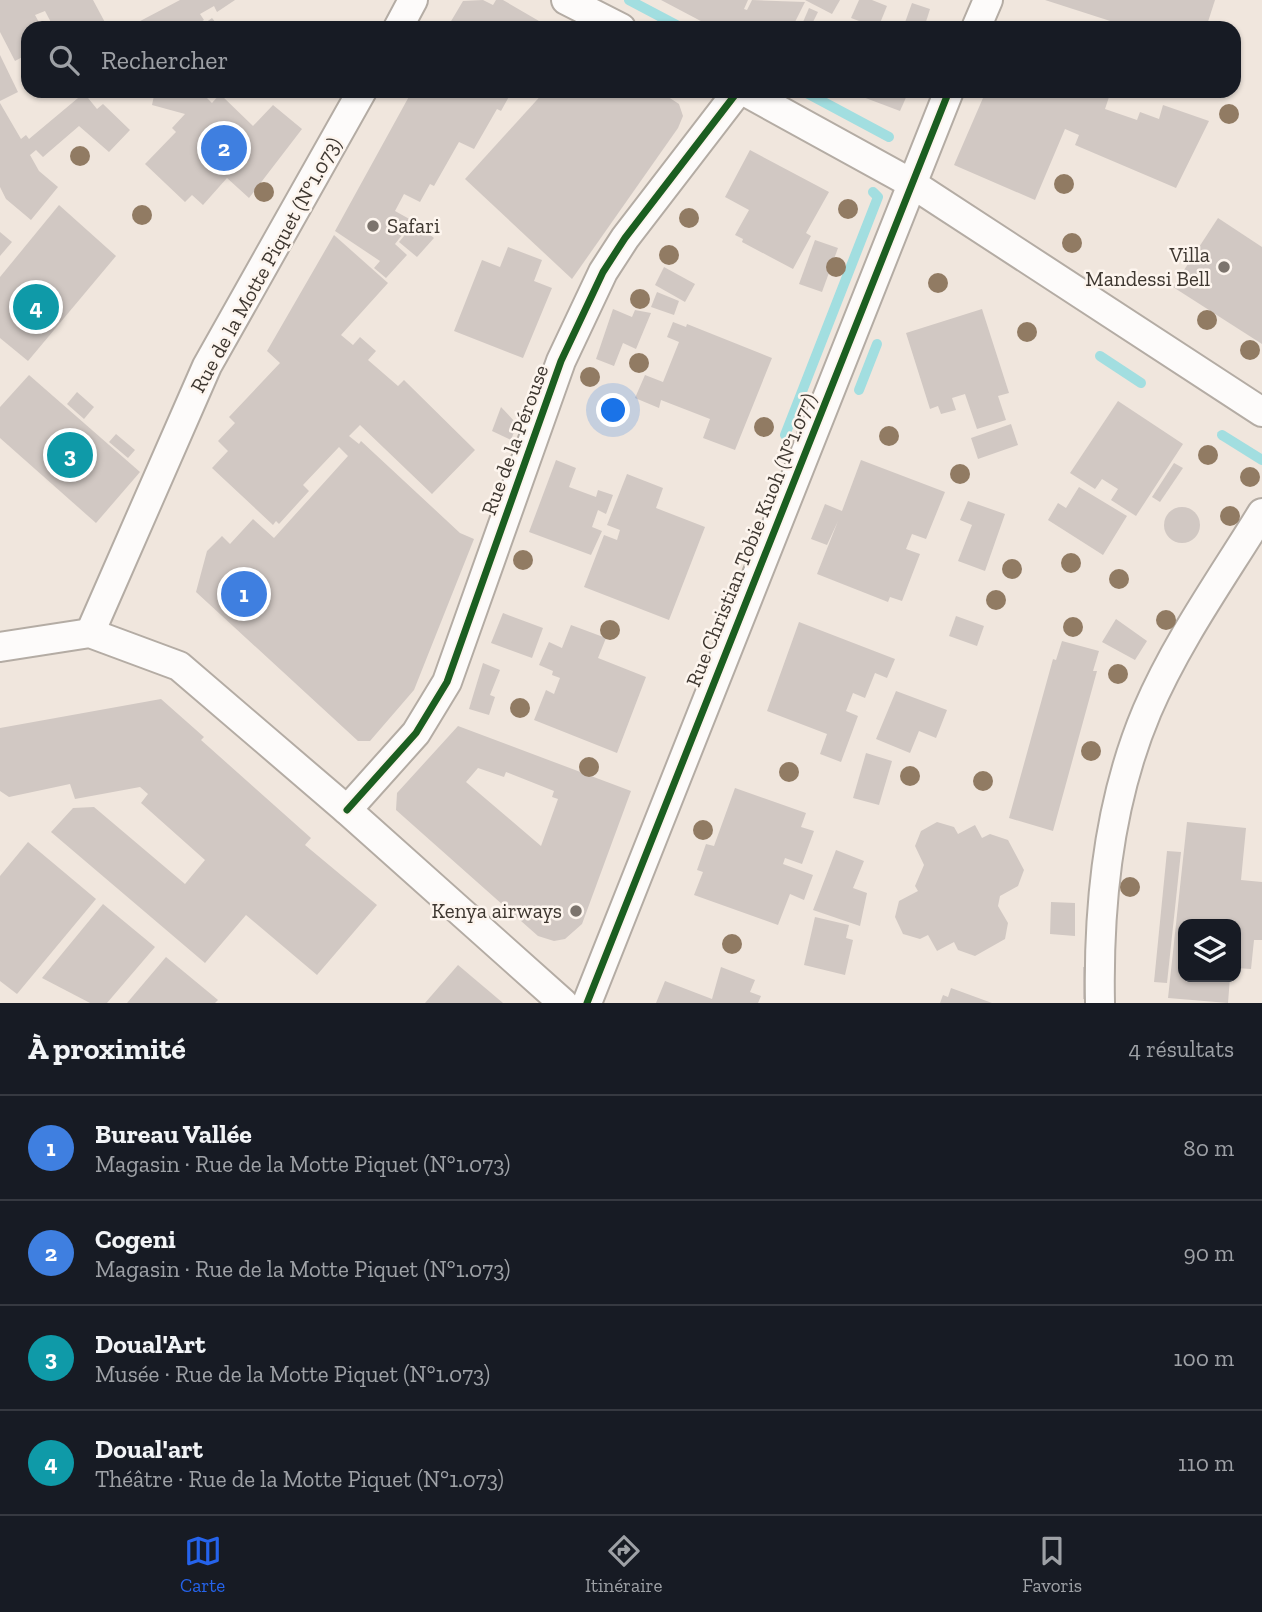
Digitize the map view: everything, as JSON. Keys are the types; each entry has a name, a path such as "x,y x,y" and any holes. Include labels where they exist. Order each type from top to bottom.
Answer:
{"street":[{"path":"402,21 413,0"},
{"path":"566,0 607,21"},
{"path":"979,21 988,0"},
{"name":"Rue de la Motte Piquet (N°1.073)","path":"90,633 207,366 358,98"},
{"name":"Rue de la Pérouse","path":"347,810 416,733 447,682 561,361 603,272 625,237 733,98"},
{"path":"757,98 911,183 1262,412"},
{"name":"Rue Christian Tobie Kuoh (N°1.077)","path":"587,1003 947,98"},
{"path":"1100,1003 1101,911 1126,768 1147,711 1173,658 1262,513"},
{"path":"0,647 90,633 179,666 347,810 564,1003"}],"building":[{"path":"0,0 93,0 104,21 50,21 45,11 35,15 38,21 21,21 21,58 15,61 0,32"},
{"path":"180,0 235,0 217,12 214,6 200,14 202,21 140,21"},
{"path":"483,0 493,5 496,0 503,0 539,21 451,21 463,1"},
{"path":"661,0 748,0 744,9 747,10 752,0 805,2 796,21 701,21"},
{"path":"805,0 840,0 832,14"},
{"path":"859,0 872,0 887,6 881,21 859,21 851,18"},
{"path":"1045,0 1215,0 1208,21 1110,21"},
{"path":"912,3 930,9 926,21 906,21"},
{"path":"809,8 818,12 814,21 803,21"},
{"path":"0,55 18,92 0,101"},
{"path":"78,98 88,98 97,109 103,104 130,130 109,152 79,126 43,157 36,150 30,155 39,171 58,187 31,220 6,199 0,187 0,103 21,139 26,135 29,139"},
{"path":"154,98 207,98 212,103 216,98 224,98 253,126 273,105 302,129 249,198 227,178 203,205 192,195 185,202 145,164 176,132 172,128 185,114 152,105"},
{"path":"408,98 508,98 501,111 497,109 474,149 459,142 434,186 430,184 420,202 404,194 395,211 413,221 395,244 407,255 386,278 374,268 380,261 335,231"},
{"path":"539,98 670,98 679,104 683,116 678,128 572,279 465,179"},
{"path":"866,98 906,98 900,111"},
{"path":"983,98 1109,98 1105,109 1137,120 1140,112 1159,119 1163,105 1209,121 1176,188 1075,145 1079,135 1065,129 1035,200 954,165"},
{"path":"750,150 829,192 806,233 811,236 793,269 742,242 743,239 735,235 749,210 725,197"},
{"path":"59,205 116,256 28,361 0,338 0,277"},
{"name":"Villa Mandessi Bell","path":"1218,218 1262,247 1262,344 1173,287"},
{"path":"415,223 434,238 417,257 399,242"},
{"path":"0,232 12,242 0,256"},
{"path":"334,235 388,283 341,335 353,345 360,337 376,351 368,360 398,386 404,380 475,450 432,494 360,425 349,436 359,444 361,441 460,533 474,539 414,690 370,741 358,741 196,592 207,551 222,536 230,544 253,519 274,538 348,456 339,447 303,485 309,491 279,524 276,521 273,525 212,468 228,451 218,441 235,423 229,417 280,363 267,351"},
{"path":"815,240 838,248 822,292 799,284"},
{"path":"508,247 542,260 534,281 552,288 523,358 454,331 482,260 500,267"},
{"path":"664,267 695,284 685,302 655,285"},
{"path":"657,292 679,301 674,315 651,307"},
{"path":"613,309 632,317 635,310 651,313 636,349 623,343 614,366 596,359"},
{"path":"982,309 1009,393 998,396 1006,420 977,429 965,394 952,398 956,410 941,414 938,406 930,409 906,333"},
{"path":"673,322 686,327 687,324 772,358 735,450 703,438 710,419 661,400 659,408 635,398 645,375 663,382 679,342 667,337"},
{"path":"29,375 140,472 96,523 0,438 0,407"},
{"path":"77,392 94,407 84,419 67,404"},
{"path":"1118,401 1183,444 1136,516 1111,500 1118,489 1102,479 1095,489 1070,473"},
{"path":"501,407 517,424 511,440 492,431"},
{"path":"1011,424 1018,445 978,459 971,438"},
{"path":"116,434 135,450 128,458 109,442"},
{"path":"556,460 576,468 569,487 596,497 598,490 613,495 606,514 598,510 592,527 602,531 591,555 529,532"},
{"path":"861,460 945,492 926,539 912,534 906,549 920,554 902,601 890,597 888,602 817,574 838,521 827,545 811,539 825,504 842,511"},
{"path":"1174,463 1183,468 1160,502 1152,497"},
{"path":"627,474 663,488 656,508 705,527 669,620 584,587 604,535 617,540 620,530 607,525"},
{"path":"1079,487 1127,516 1103,555 1048,520 1058,503 1066,508"},
{"path":"968,501 1005,514 985,571 958,561 972,525 960,520"},
{"path":"1182,507 1195,512 1200,525 1195,538 1182,543 1169,538 1164,525 1169,512"},
{"path":"503,613 543,628 532,658 491,643"},
{"path":"956,616 984,626 977,646 949,636"},
{"path":"1116,619 1147,641 1135,660 1102,642"},
{"path":"799,622 895,659 887,678 875,673 865,698 853,693 846,711 858,716 841,762 820,754 827,734 767,711"},
{"path":"571,625 606,638 598,658 646,677 617,753 534,720 546,690 554,694 560,678 552,675 553,671 539,665 549,642 562,648"},
{"path":"1062,641 1099,651 1093,671 1097,671 1053,831 1009,818 1053,659 1056,660"},
{"path":"483,663 500,670 490,695 495,697 489,715 469,709"},
{"path":"896,691 947,710 936,738 919,731 910,753 876,739"},
{"path":"161,699 204,737 201,740 311,838 305,845 377,905 317,975 246,915 205,963 51,832 73,808 94,807 185,884 205,860 141,803 148,794 140,787 75,799 70,784 9,797 0,791 0,728"},
{"path":"458,726 631,791 582,924 565,939 554,941 538,936 396,810 397,793","holes":["478,768 504,777 506,772 554,791 552,797 558,799 541,846 466,782"]},
{"path":"866,753 892,761 879,805 853,798"},
{"path":"735,788 806,813 801,827 814,831 802,864 785,858 783,864 813,875 804,900 790,894 778,925 694,895 703,872 697,870 706,844 714,846"},
{"path":"937,822 954,827 958,834 975,825 982,838 990,834 1008,840 1024,870 1018,886 1000,896 998,906 1008,923 1005,939 975,956 958,950 954,942 937,951 928,935 920,939 903,934 895,917 899,901 918,891 915,886 924,865 915,846 921,831"},
{"path":"1187,822 1246,828 1241,880 1262,882 1262,940 1254,940 1251,969 1241,968 1241,919 1178,919 1178,982 1230,982 1228,1003 1168,998"},
{"path":"28,842 96,899 17,994 0,981 0,876"},
{"path":"836,850 864,861 853,888 867,893 860,926 813,910"},
{"path":"1167,851 1181,852 1167,983 1154,982"},
{"path":"1051,902 1075,903 1075,936 1050,934"},
{"path":"103,904 155,947 107,1003 90,1003 42,978"},
{"path":"815,917 849,925 846,938 853,940 845,975 804,965"},
{"path":"166,957 218,1000 215,1003 127,1003"},
{"path":"458,965 503,1003 425,1003"},
{"path":"721,967 755,980 750,992 761,996 758,1003 656,1003 665,981 712,999"},
{"path":"1083,967 1096,967 1096,1000 1083,999"},
{"path":"951,988 992,1003 940,1003 943,995 948,997"}],"waterway":[{"path":"629,0 669,21"},
{"path":"816,98 889,137"},
{"path":"785,435 878,197 873,192"},
{"path":"859,390 877,344"},
{"path":"1100,356 1141,383"},
{"path":"1222,435 1262,460"}],"cycle path":[{"path":"347,810 416,733 447,682 561,361 603,272 625,238 733,98"},
{"path":"587,1003 946,98"}],"place":[{"name":"Cogeni","path":"224,148"},
{"name":"Safari","path":"373,226"},
{"name":"Villa Mandessi Bell","path":"1224,267"},
{"name":"Doual'art","path":"36,307"},
{"name":"Doual'Art","path":"70,455"},
{"name":"Bureau Vallée","path":"244,594"},
{"name":"Kenya airways","path":"576,911"}]}
